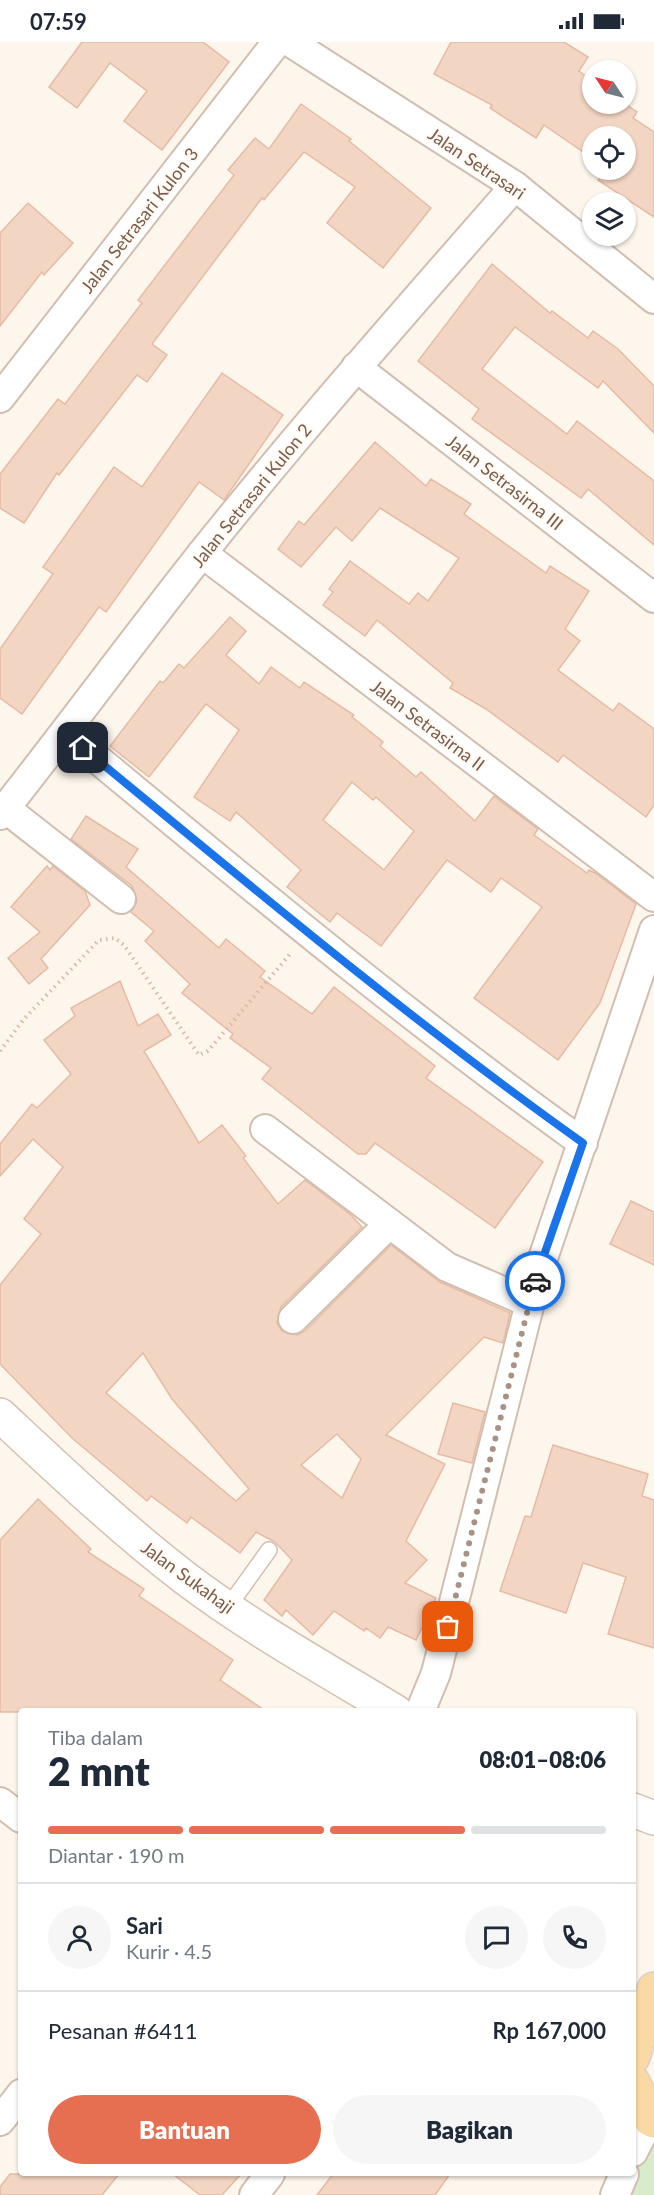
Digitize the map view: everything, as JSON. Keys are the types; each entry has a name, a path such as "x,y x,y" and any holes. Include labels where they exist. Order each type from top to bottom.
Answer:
{"main road":[{"path":"636,2047 654,1989"},
{"path":"636,2088 652,2120"}],"street":[{"name":"Jalan Setrasari Kulon 3","path":"0,398 277,42"},
{"name":"Jalan Setrasari","path":"290,42 515,186 654,299"},
{"name":"Jalan Setrasari Kulon 2","path":"3,811 66,733 202,553 356,367 515,186"},
{"name":"Jalan Setrasirna III","path":"356,367 654,598"},
{"name":"Jalan Setrasirna II","path":"202,553 654,897"},
{"path":"66,733 309,932 515,1095 583,1143"},
{"path":"3,811 121,899"},
{"path":"422,1708 436,1673 530,1303 654,930"},
{"path":"265,1129 447,1267 530,1303"},
{"path":"293,1319 389,1224"},
{"name":"Jalan Sukahaji","path":"0,1416 122,1528 187,1580 300,1655 389,1708"},
{"path":"0,1802 18,1816"},
{"path":"636,1811 654,1818"},
{"path":"0,2121 18,2098"},
{"path":"636,2147 652,2120"},
{"path":"254,2195 268,2176"},
{"path":"615,2195 623,2176"}],"lane":[{"path":"228,1607 269,1550"}],"path":[{"path":"0,1051 24,1019 99,940 115,938 124,945 199,1055 208,1051 309,932"}],"green space":[{"path":"640,2141 654,2145 654,2195 621,2195 628,2176 636,2176 636,2152"}],"building":[{"path":"82,42 203,42 229,62 162,150 124,121 147,91 110,63 77,108 49,87"},
{"path":"451,42 564,42 588,57 586,60 582,60 579,71 582,73 582,114 636,114 633,118 654,132 654,217 636,205 636,192 616,192 598,180 636,180 636,126 582,126 582,151 544,125 536,138 490,108 492,105 434,74"},
{"path":"301,104 351,139 349,141 431,208 383,268 327,223 355,187 304,152 264,200 262,198 152,344 167,355 147,382 137,375 59,475 57,473 24,523 0,508 0,474 58,399 65,404 142,303 138,300 234,175 228,170 255,138 269,149"},
{"path":"28,203 73,243 44,275 42,272 0,326 0,233"},
{"path":"492,264 550,313 552,311 588,338 593,331 618,349 654,386 654,433 603,381 598,388 515,327 482,369 567,434 577,421 654,481 654,545 588,489 581,498 472,419 479,409 418,361"},
{"path":"222,373 283,415 224,500 199,482 106,612 99,607 22,714 0,698 0,649 53,574 43,567 114,467 142,487"},
{"path":"375,442 426,486 431,479 471,504 464,514 546,573 550,566 589,591 565,629 580,641 558,670 613,711 619,703 654,729 654,805 646,817 563,755 558,762 486,709 450,688 453,683 377,620 365,636 323,605 333,592 329,589 350,561 409,604 418,593 428,601 459,558 380,508 352,541 336,527 301,567 278,549 299,521 304,525"},
{"path":"230,617 246,631 226,655 259,684 271,667 300,688 304,682 354,715 352,717 383,742 380,746 416,777 421,772 475,821 494,796 538,829 534,835 587,873 589,870 597,874 636,904 600,1003 558,1060 474,998 542,907 501,878 491,892 447,860 381,946 337,913 330,922 287,887 301,870 236,812 230,821 194,797 239,730 206,704 149,777 110,746 160,681 163,683 179,664 184,668","holes":["352,782 373,800 376,797 414,831 384,870 323,820"]},
{"path":"86,816 138,849 126,867 219,948 226,939 265,971 260,977 312,1014 334,987 435,1066 426,1078 543,1162 495,1228 375,1143 366,1154 358,1154 262,1079 271,1068 230,1038 233,1034 182,993 190,984 145,941 154,931 131,912 137,901 132,886 71,839"},
{"path":"47,866 50,870 53,866 85,891 90,905 41,959 48,968 29,984 8,958 40,932 11,907"},
{"path":"120,981 138,1026 158,1014 171,1035 144,1051 199,1143 222,1125 246,1156 243,1158 278,1204 305,1180 351,1215 362,1227 281,1307 277,1323 282,1331 297,1335 305,1331 391,1245 440,1282 510,1313 503,1343 484,1337 386,1435 445,1464 406,1541 427,1560 405,1583 436,1598 416,1640 388,1627 380,1638 366,1628 364,1631 334,1611 313,1635 286,1610 282,1616 264,1600 292,1560 275,1542 256,1532 240,1553 191,1517 187,1523 151,1496 147,1501 72,1438 0,1364 0,1285 41,1234 24,1219 63,1167 33,1139 0,1176 0,1144 32,1104 37,1108 71,1074 44,1040 75,1016 71,1008","holes":["143,1353 172,1399 249,1489 236,1501 106,1393","337,1434 361,1459 342,1498 301,1465"]},
{"path":"631,1201 654,1212 654,1265 610,1244"},
{"path":"453,1403 485,1412 472,1463 438,1454"},
{"path":"553,1445 648,1474 642,1496 654,1500 654,1648 608,1634 626,1577 583,1563 566,1613 500,1591 525,1516 531,1517"},
{"path":"38,1499 91,1549 88,1552 144,1589 139,1596 233,1660 220,1680 261,1708 18,1708 18,1712 0,1712 0,1540"},
{"path":"10,2174 18,2174 18,2176 117,2176 102,2195 0,2195 0,2187"},
{"path":"176,2176 239,2176 222,2195 200,2195"},
{"path":"331,2176 449,2176 435,2195 317,2195"}],"way so far":[{"path":"448,1627 535,1281"}],"route":[{"path":"83,748 260,894 515,1095 583,1143 535,1281"}]}
